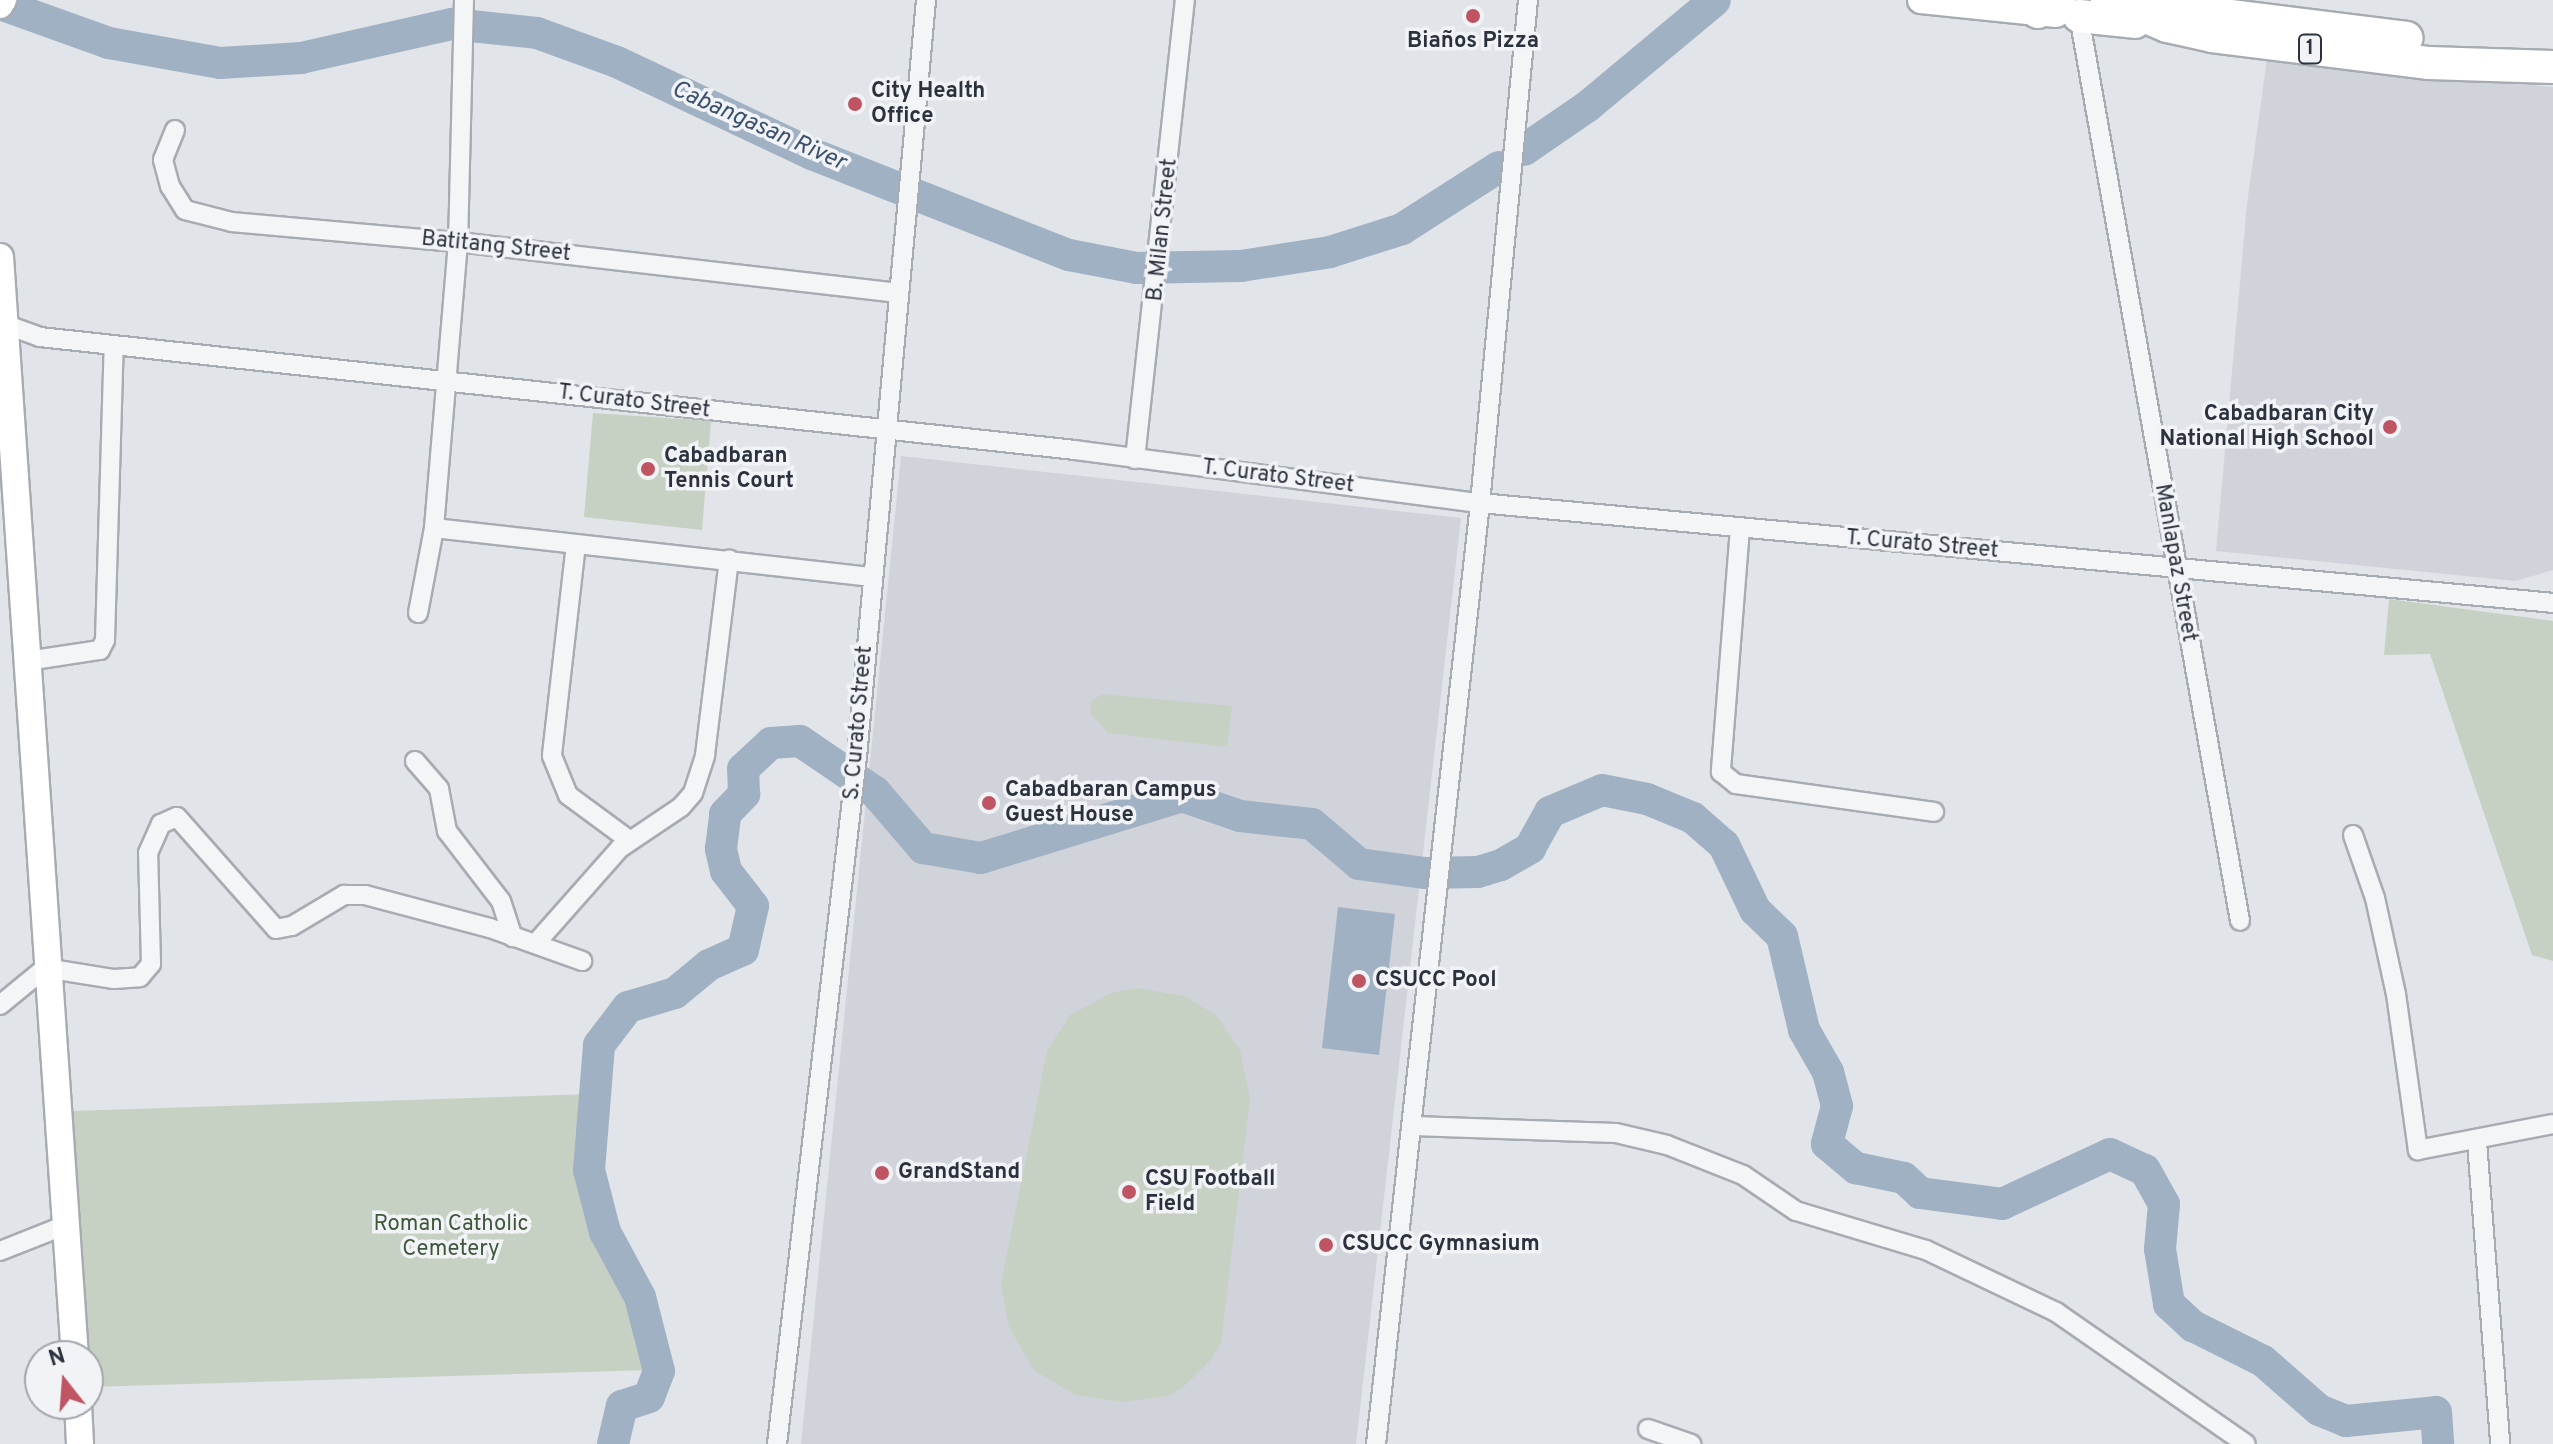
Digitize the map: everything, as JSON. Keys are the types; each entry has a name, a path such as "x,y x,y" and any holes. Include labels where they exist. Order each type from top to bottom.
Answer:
{"highway":[{"name":"1","path":"2107,0 2429,63 2519,63 2553,67"},
{"path":"2059,9 2164,13"}],"main road":[{"path":"1921,0 2059,9"},
{"path":"0,257 8,352 8,505 27,661 45,968 74,1340"},
{"path":"79,1420 80,1444"}],"street":[{"name":"S. Curato Street","path":"777,1444 857,757 888,432 896,293 926,0"},
{"name":"B. Milan Street","path":"1135,459 1162,245 1185,0"},
{"path":"1376,1444 1480,503 1528,0"},
{"path":"418,613 434,528 458,242 464,5"},
{"name":"Manlapaz Street","path":"2059,9 2176,568 2240,921"},
{"name":"Batitang Street","path":"175,130 163,160 170,186 185,210 232,222 458,242 896,293"},
{"name":"T. Curato Street","path":"7,325 40,337 1135,459 1480,503 2553,603"},
{"path":"8,352 40,337"},
{"path":"27,661 100,650 105,640 114,345"},
{"path":"434,528 872,577"},
{"path":"1740,528 1721,772 1736,784 1934,812"},
{"path":"576,544 552,756 568,795 629,840"},
{"path":"536,943 629,840 681,807 693,793 705,755 729,559"},
{"path":"415,761 439,789 447,831 501,901 513,937"},
{"path":"0,1005 45,968 114,979 140,977 151,964 152,950 148,853 161,824 177,817 276,929 292,926 333,899 355,894 536,943 582,961"},
{"path":"2353,835 2375,898 2396,994 2418,1150 2477,1142 2553,1124"},
{"path":"1413,1126 1616,1133 1667,1145 1743,1175 1796,1211 1926,1250 2056,1312 2246,1444"},
{"path":"2477,1142 2500,1444"},
{"path":"0,1251 66,1225"},
{"path":"1648,1429 1691,1444"}],"shaded area":[{"path":"2267,59 2553,87 2553,570 2515,581 2216,551 2247,204"},
{"path":"901,456 1461,518 1356,1444 801,1444"}],"green space":[{"name":"Cabadbaran Tennis Court","path":"593,413 711,421 702,530 584,517"},
{"path":"2389,599 2553,621 2553,961 2532,955 2430,654 2384,655"},
{"path":"1102,694 1232,706 1227,747 1108,733 1091,714 1091,701"},
{"name":"CSU Football Field","path":"1137,988 1184,996 1216,1015 1240,1050 1250,1099 1221,1342 1211,1360 1182,1388 1167,1396 1122,1402 1075,1395 1034,1370 1009,1327 1001,1285 1047,1051 1070,1015 1111,993"},
{"name":"Roman Catholic Cemetery","path":"591,1094 579,1172 597,1238 638,1301 652,1370 104,1387 104,1340 85,1340 71,1111"}],"water":[{"name":"CSUCC Pool","path":"1338,907 1395,914 1379,1055 1322,1048"}],"waterway":[{"name":"Cabangasan River","path":"1524,150 1588,106 1715,0"},
{"name":"Cabangasan River","path":"0,4 109,43 220,63 301,58 452,24 537,33 617,62 812,154 1069,255 1137,268 1241,266 1330,252 1402,229 1499,167"},
{"path":"613,1444 622,1406 649,1397 659,1371 640,1297 605,1232 589,1170 599,1045 628,1007 675,993 709,965 743,950 753,906 726,871 721,849 725,814 744,794 743,769 771,743 800,741 875,792 923,848 981,858 1182,796 1240,816 1312,824 1359,864 1425,873 1478,872 1501,865 1530,848 1550,812 1602,790 1647,799 1693,818 1724,845 1755,910 1782,936 1804,1030 1828,1072 1837,1106 1827,1144 1856,1168 1904,1178 1920,1193 2002,1204 2110,1154 2145,1170 2164,1204 2160,1249 2169,1304 2193,1326 2263,1361 2319,1410 2346,1421 2436,1412 2438,1444"}],"place":[{"name":"Biaños Pizza","path":"1473,16"},
{"name":"City Health Office","path":"855,104"},
{"name":"Cabadbaran City National High School","path":"2390,427"},
{"name":"Cabadbaran Tennis Court","path":"648,469"},
{"name":"Cabadbaran Campus Guest House","path":"989,803"},
{"name":"CSUCC Pool","path":"1359,981"},
{"name":"GrandStand","path":"882,1173"},
{"name":"CSU Football Field","path":"1129,1192"},
{"name":"CSUCC Gymnasium","path":"1326,1245"}]}
